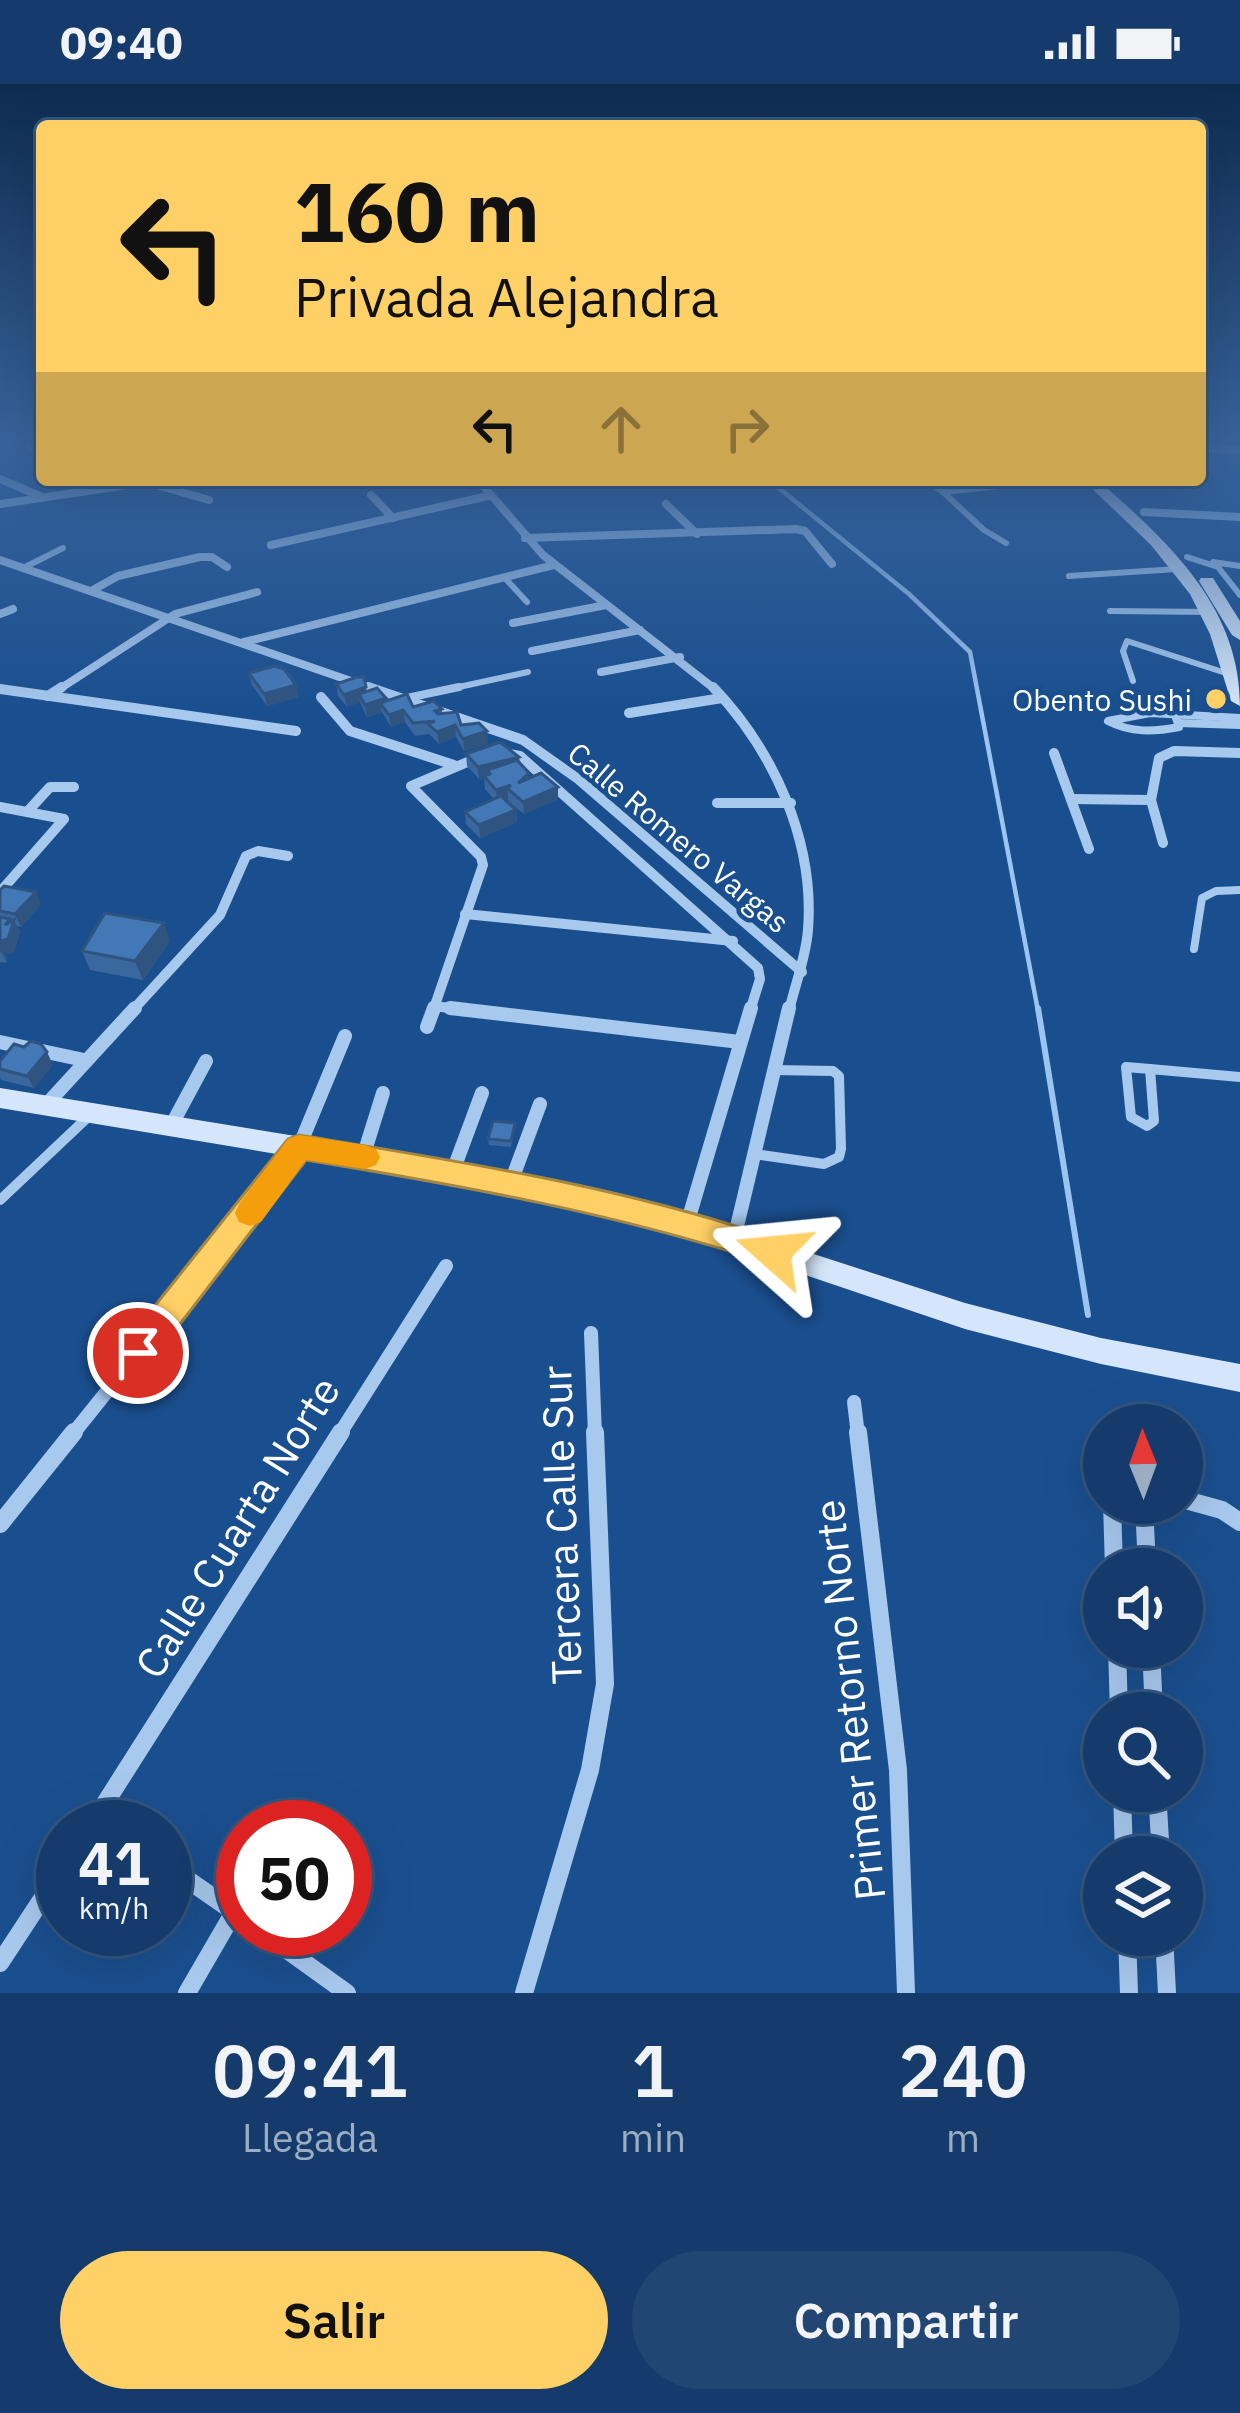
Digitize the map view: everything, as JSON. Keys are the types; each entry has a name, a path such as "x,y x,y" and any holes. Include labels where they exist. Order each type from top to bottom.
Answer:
{"main road":[{"path":"1150,534 1237,620"},
{"path":"1160,534 1209,612 1240,701"},
{"path":"0,1098 511,1182 688,1224 965,1316 1101,1351 1240,1378"}],"street":[{"path":"271,545 320,534"},
{"name":"Calle Romero Vargas","path":"521,534 554,565 680,657 764,749 791,803 807,890 802,972"},
{"path":"524,538 693,534"},
{"path":"808,534 832,563"},
{"path":"91,591 118,576 200,557 212,557 227,567"},
{"name":"Calle Romero Vargas","path":"0,560 529,744 578,779 802,972"},
{"path":"242,642 554,565"},
{"path":"48,696 170,618 257,592"},
{"path":"513,623 606,605"},
{"path":"0,614 13,610"},
{"path":"532,651 640,630"},
{"path":"601,672 680,657"},
{"path":"0,688 296,731"},
{"path":"321,697 350,731 455,765"},
{"path":"629,713 722,698"},
{"path":"1054,752 1089,849"},
{"path":"1163,843 1151,800 1164,752 1240,753"},
{"path":"427,1027 483,865 481,857 411,786 455,765 502,753 520,757 733,941 752,959 760,979 688,1224"},
{"path":"28,811 50,787 74,787"},
{"path":"1071,800 1151,800"},
{"path":"717,803 791,803"},
{"path":"0,807 64,819 0,892"},
{"path":"46,1105 220,915 251,853 288,856"},
{"path":"465,914 733,941"},
{"path":"734,1239 773,1070 802,972"},
{"path":"434,1006 740,1042"},
{"path":"0,1524 299,1147 345,1036"},
{"path":"0,1042 84,1060"},
{"path":"171,1126 206,1061"},
{"path":"363,1157 383,1093"},
{"path":"453,1171 482,1094"},
{"path":"511,1182 540,1104"},
{"name":"Calle Cuarta Norte","path":"114,1800 446,1266"},
{"name":"Tercera Calle Sur","path":"524,1993 590,1770 605,1684 591,1333"},
{"name":"Primer Retorno Norte","path":"854,1402 895,1720 906,1871 906,1993"},
{"path":"1203,1505 1240,1522"},
{"path":"0,1963 36,1908"},
{"path":"187,1993 216,1949"},
{"path":"296,1956 347,1993"},
{"path":"1128,1956 1129,1993"},
{"path":"1165,1956 1167,1993"}],"lane":[{"path":"991,534 1006,543"},
{"path":"22,568 63,548"},
{"path":"1207,561 1223,572 1240,595"},
{"path":"1069,576 1207,561 1240,566"},
{"path":"504,577 527,602"},
{"path":"1110,611 1209,612"},
{"path":"1133,681 1123,651 1127,641 1145,644 1200,670 1232,675"},
{"path":"407,698 528,672"},
{"path":"1176,719 1175,729 1123,729 1108,721 1118,714 1240,722"},
{"path":"1194,949 1202,898 1216,891 1240,890"},
{"path":"1150,1066 1154,1121 1148,1126 1131,1117 1123,1073 1135,1066 1150,1066 1240,1077"},
{"path":"754,1154 824,1164 841,1149 839,1076 832,1071 773,1070"},
{"path":"0,1200 92,1113"}],"building":[{"path":"275,666 284,669 296,685 264,694 249,673"},
{"path":"364,677 366,687 344,695 336,684"},
{"path":"377,688 386,698 365,705 359,694"},
{"path":"407,694 413,707 434,701 442,709 435,711 438,714 457,712 461,725 479,723 487,731 463,739 455,725 437,732 428,724 435,721 413,723 403,710 389,715 380,703"},
{"path":"500,742 519,757 478,767 466,754"},
{"path":"517,760 529,773 518,783 541,773 558,787 523,802 507,788 511,785 496,790 484,776 490,774 487,770"},
{"path":"501,796 516,810 479,825 465,812"},
{"path":"4,886 36,892 15,914 0,911"},
{"path":"105,913 164,923 135,961 82,951"},
{"path":"0,917 10,919 5,925 14,920 8,939 0,941"},
{"path":"31,1041 47,1052 27,1076 0,1069 0,1061 14,1044 24,1047"},
{"path":"493,1121 515,1123 511,1141 488,1139"}],"waterway":[{"path":"835,534 970,652 1038,1011"},
{"path":"1038,1008 1088,1315"}],"slow traffic":[{"path":"250,1213 299,1147 365,1157"}],"place":[{"name":"Obento Sushi","path":"1216,699"}],"route":[{"path":"138,1353 299,1147 511,1182 688,1224 773,1252"}]}
